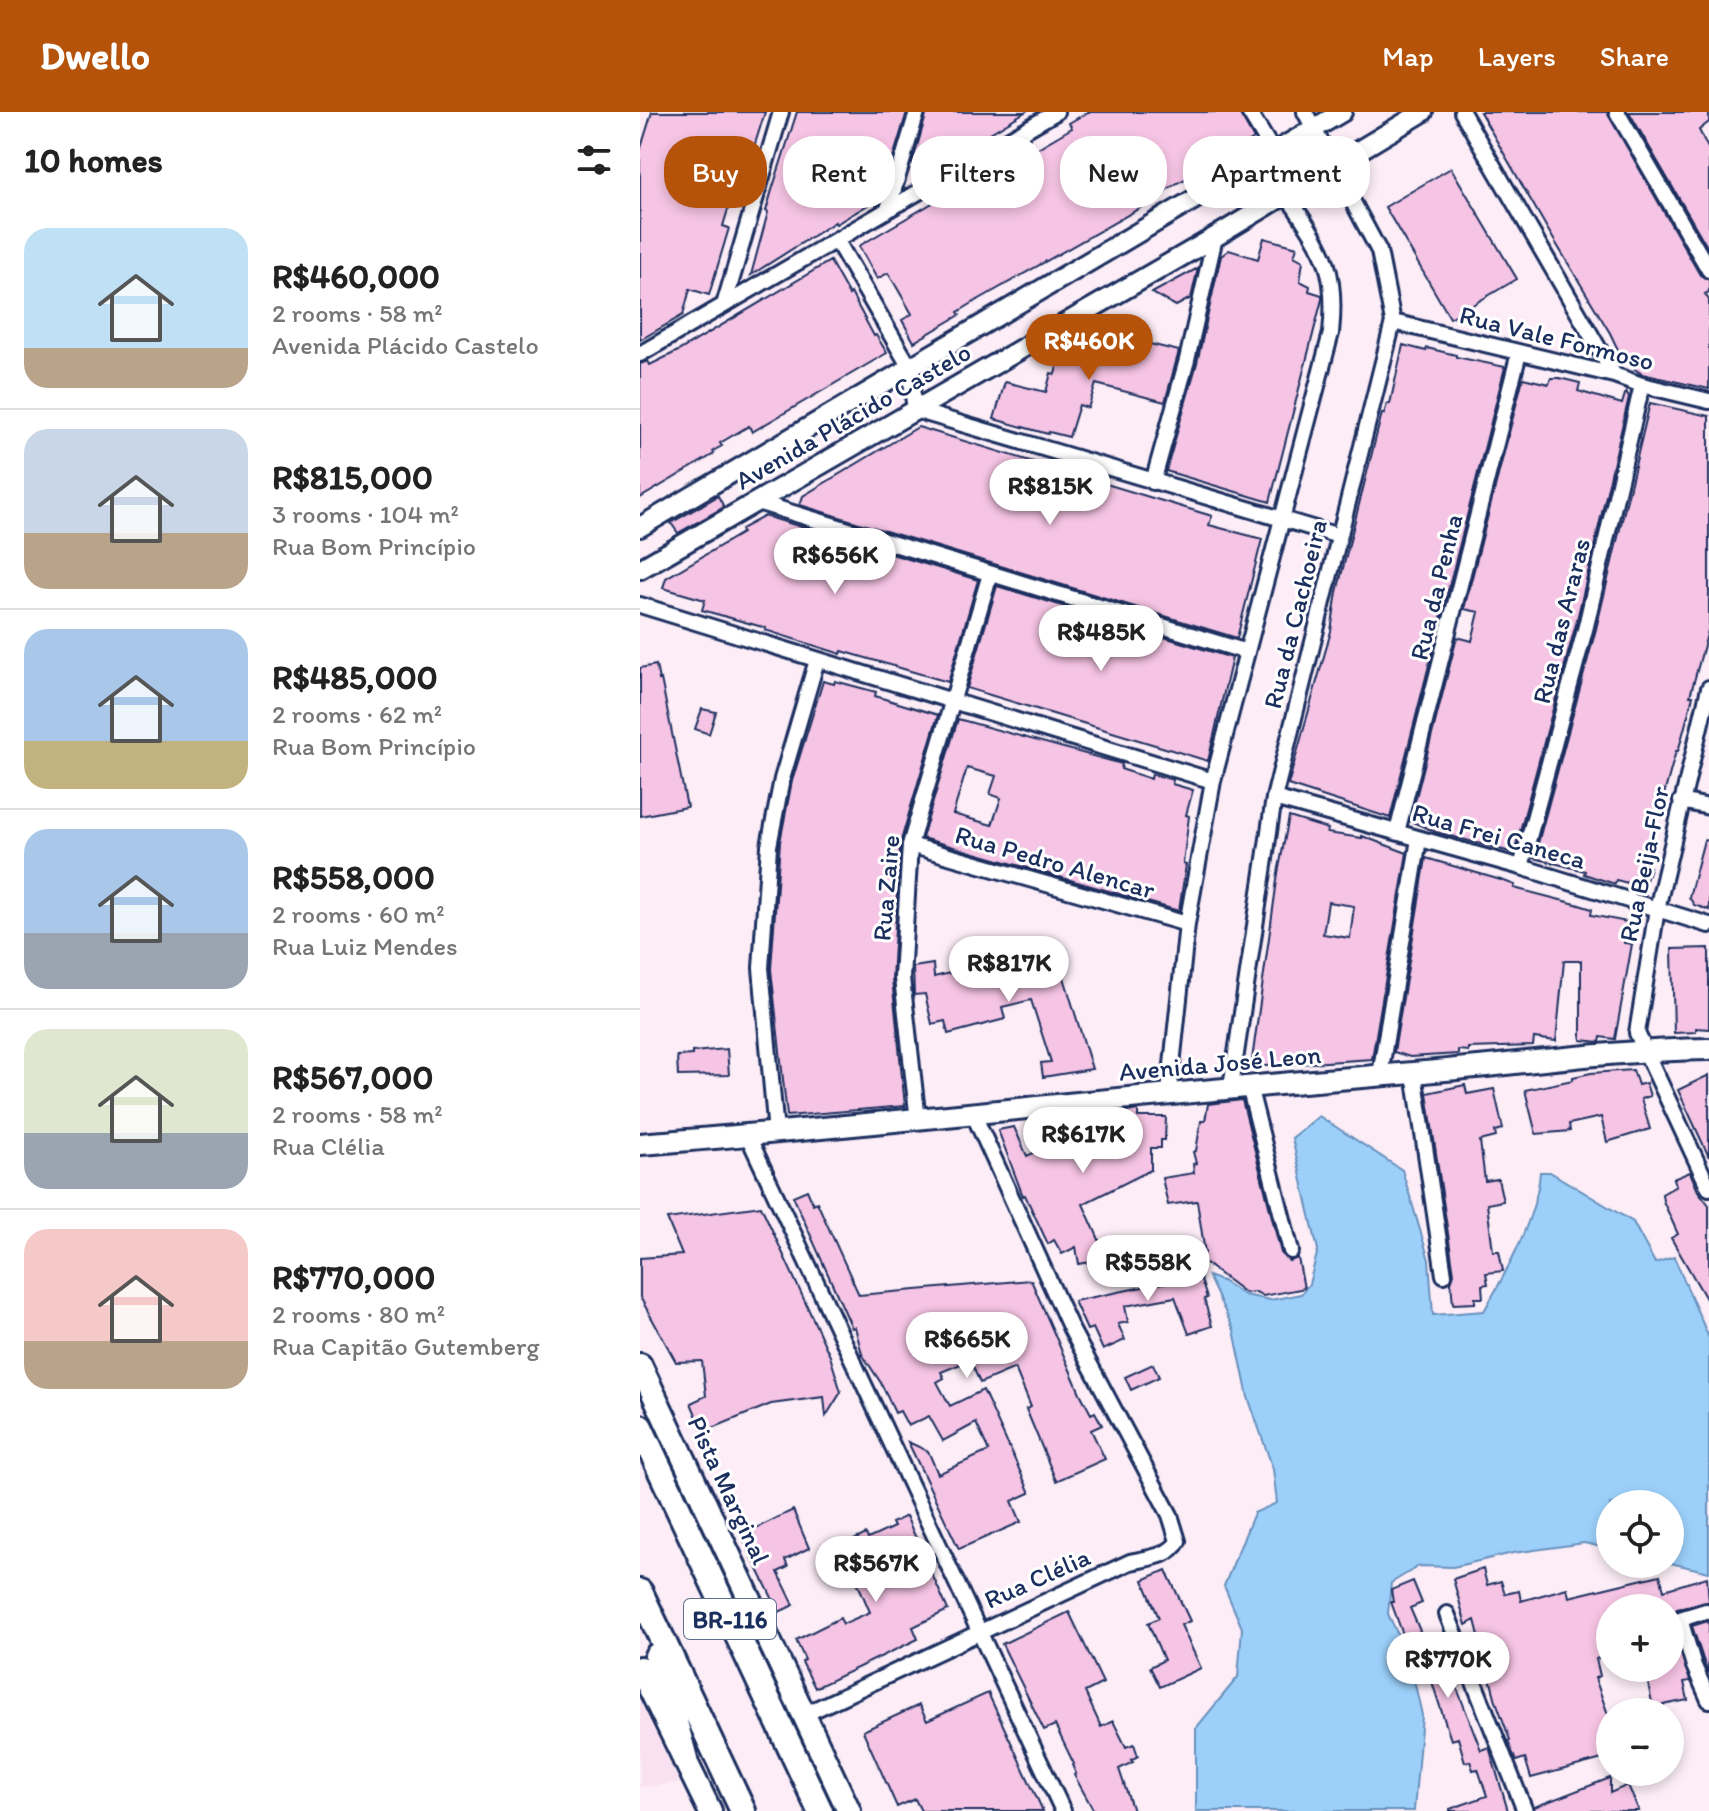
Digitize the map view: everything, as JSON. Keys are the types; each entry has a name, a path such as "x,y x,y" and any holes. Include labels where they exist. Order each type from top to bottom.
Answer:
{"highway":[{"name":"BR-116","path":"640,1427 820,1811"},
{"name":"BR-116","path":"640,1592 743,1811"},
{"path":"640,1604 665,1681 685,1759"}],"main road":[{"name":"Avenida José Leon","path":"640,1144 918,1121 1176,1092 1645,1050 1709,1049"},
{"name":"Pista Marginal","path":"640,1365 849,1811"},
{"path":"640,1668 708,1811"}],"street":[{"path":"724,305 781,112"},
{"path":"888,209 917,112"},
{"path":"640,354 1056,112"},
{"path":"1249,112 1266,136"},
{"name":"Avenida Plácido Castelo","path":"1308,125 1342,112"},
{"name":"Avenida Plácido Castelo","path":"1370,144 1423,112"},
{"path":"1462,112 1614,375"},
{"path":"1617,112 1709,270"},
{"name":"Avenida Plácido Castelo","path":"640,527 1183,206"},
{"name":"Avenida Plácido Castelo","path":"640,569 1264,208"},
{"name":"Rua da Cachoeira","path":"1176,1092 1187,924 1213,781 1331,333 1334,304 1332,277 1301,208"},
{"name":"Rua da Cachoeira","path":"1232,1087 1274,798 1336,535 1393,322 1379,251 1354,208"},
{"path":"1153,482 1187,360 1215,237"},
{"path":"837,241 909,366 915,410 1336,535"},
{"name":"Rua Vale Formoso","path":"1393,322 1709,401"},
{"name":"Rua da Penha","path":"1397,832 1519,353"},
{"name":"Rua das Araras","path":"1521,867 1586,626 1642,385"},
{"path":"757,502 1247,652"},
{"name":"Rua Zaire","path":"918,1121 902,978 910,845 990,574"},
{"path":"640,605 1213,781"},
{"path":"776,1133 761,968 769,846 782,779 817,660"},
{"name":"Rua Beija-Flor","path":"1709,688 1657,909 1637,1033 1709,1188"},
{"name":"Rua Frei Caneca","path":"1274,798 1521,867 1709,925"},
{"path":"1681,801 1709,807"},
{"path":"1380,1075 1419,839"},
{"name":"Rua Pedro Alencar","path":"910,845 1187,924"},
{"path":"1414,1073 1444,1275"},
{"path":"1232,1087 1291,1251"},
{"name":"Rua Clélia","path":"803,1715 1130,1562 1164,1553 1174,1548 1178,1537 1170,1515 1071,1329 974,1115"},
{"path":"748,1136 1063,1811"},
{"path":"1706,1611 1680,1619 1694,1666 1709,1700"},
{"path":"1447,1614 1525,1811"}],"shaded area":[{"path":"640,1700 680,1783 640,1787"}],"water":[{"path":"1319,1116 1402,1170 1429,1260 1433,1315 1484,1311 1527,1225 1540,1172 1550,1172 1633,1222 1655,1263 1674,1257 1709,1338 1709,1572 1684,1566 1684,1490 1596,1490 1596,1546 1584,1543 1513,1553 1453,1567 1419,1566 1391,1583 1388,1614 1409,1658 1422,1715 1414,1811 1196,1811 1196,1728 1238,1677 1242,1628 1224,1586 1254,1513 1277,1503 1273,1469 1248,1397 1234,1330 1208,1276 1244,1295 1270,1300 1301,1294 1309,1284 1318,1250 1292,1138"}],"building":[{"path":"652,112 765,112 757,136 664,136 664,208 728,208 723,226 729,228 709,295 690,289 683,315 640,340 640,151"},
{"path":"797,112 907,112 895,151 895,136 789,136"},
{"path":"927,112 1025,112 985,136 920,136"},
{"path":"1088,112 1239,112 1252,136 1183,136 1183,180 1167,190 1167,136 1060,136 1060,208 1140,208 976,301 958,312 960,315 914,342 902,320 912,314 896,286 888,273 877,279 859,246 924,208 1044,208 1044,144 1072,128 1069,123"},
{"path":"1480,112 1607,112 1700,275 1709,280 1709,292 1705,294 1709,300 1709,389 1642,374 1620,354"},
{"path":"1629,112 1709,112 1709,122 1699,130 1709,150 1709,250"},
{"path":"783,157 783,208 863,208 751,275"},
{"path":"1451,168 1517,279 1450,318 1385,207"},
{"path":"1264,238 1297,247 1294,256 1303,261 1300,281 1310,286 1309,291 1322,295 1270,502 1166,471 1197,363 1221,256 1229,250 1258,259"},
{"path":"830,261 887,353 752,432 749,426 720,443 722,446 713,451 714,454 640,498 640,364 648,361 650,365 678,351"},
{"path":"1198,268 1191,298 1176,306 1152,293"},
{"path":"1112,320 1108,334 1179,351 1165,402 1096,384 1088,408 1079,405 1069,437 994,419 1005,382 1046,392 1062,350 1083,356 1089,333"},
{"path":"1403,345 1505,367 1390,818 1288,785 1331,631 1337,592 1382,413 1390,404"},
{"path":"1523,378 1549,384 1551,378 1580,383 1578,391 1622,404 1626,391 1629,397 1576,624 1514,853 1436,832 1410,821 1457,637 1472,641 1479,612 1464,609"},
{"path":"1650,403 1709,416 1709,627 1681,741 1650,845 1645,866 1650,867 1644,887 1616,880 1615,884 1584,874 1585,871 1534,858 1596,629"},
{"path":"918,427 1212,516 1209,525 1262,539 1237,638 800,505 803,496"},
{"path":"718,496 724,507 678,533 671,523"},
{"path":"765,516 978,580 948,682 842,651 841,654 702,610 705,600 663,588 666,578"},
{"path":"997,586 1232,658 1208,761 967,688"},
{"path":"656,665 687,807 640,816 640,668"},
{"path":"823,681 834,684 835,681 876,692 875,696 938,715 900,844 892,979 905,1106 787,1116 771,969 780,842 792,781"},
{"path":"702,709 716,712 709,734 695,729"},
{"path":"958,719 1122,764 1121,769 1151,779 1152,774 1173,780 1172,784 1193,790 1186,815 1189,816 1183,864 1186,865 1179,911 922,838","holes":["967,768 996,776 990,794 1001,798 992,825 953,814"]},
{"path":"1289,817 1328,829 1327,833 1362,836 1407,853 1372,1059 1251,1067 1278,873","holes":["1328,902 1354,906 1350,938 1323,934"]},
{"path":"1704,840 1709,841 1709,910 1694,905 1689,897"},
{"path":"1426,858 1504,881 1515,885 1514,888 1592,909 1591,915 1627,922 1624,943 1632,944 1615,1039 1601,1037 1600,1042 1581,1040 1581,961 1564,961 1556,1041 1534,1038 1533,1046 1468,1048 1468,1051 1458,1050 1458,1054 1410,1057 1394,1052"},
{"path":"1709,948 1709,1029 1696,1028 1696,1032 1674,1033 1672,949"},
{"path":"1056,951 1092,1069 1043,1077 1041,1063 1051,1062 1031,1000 1002,1007 1005,1019 948,1034 945,1021 932,1024 925,994 914,995 913,967 933,964 934,977 1014,957 1018,972 1045,965 1042,952"},
{"path":"727,1049 729,1075 678,1076 677,1056"},
{"path":"1633,1070 1638,1085 1646,1083 1650,1096 1641,1099 1650,1129 1607,1142 1601,1117 1569,1124 1570,1131 1536,1134 1525,1090 1591,1073"},
{"path":"1709,1075 1709,1157 1678,1090"},
{"path":"1465,1085 1467,1094 1494,1089 1503,1129 1495,1131 1496,1137 1480,1141 1485,1181 1498,1179 1503,1201 1487,1204 1493,1251 1499,1251 1503,1271 1486,1273 1488,1284 1482,1285 1483,1298 1475,1298 1475,1303 1453,1304 1451,1282 1454,1274 1427,1093"},
{"path":"1242,1100 1281,1253 1289,1261 1298,1258 1304,1288 1263,1296 1256,1292 1245,1293 1196,1256 1205,1253 1197,1201 1168,1205 1162,1178 1194,1173 1193,1164 1196,1163 1193,1152 1196,1151 1201,1121 1205,1121 1208,1104"},
{"path":"1138,1110 1138,1117 1166,1117 1165,1140 1161,1140 1161,1148 1151,1148 1151,1170 1083,1204 1101,1244 1115,1241 1118,1257 1079,1264 1076,1247 1062,1254 1054,1240 1048,1244 1023,1196 998,1130 1014,1127 1027,1156 1064,1139 1063,1136 1075,1130 1073,1125"},
{"path":"1690,1172 1698,1191 1709,1205 1709,1304 1671,1238 1678,1234 1663,1201 1662,1194 1676,1186 1673,1179"},
{"path":"807,1190 813,1204 817,1202 859,1295 1031,1280 1080,1393 1091,1414 1095,1412 1102,1425 1091,1430 1105,1459 1056,1481 1026,1409 1031,1407 1015,1368 980,1383 970,1360 941,1372 944,1378 937,1382 950,1406 983,1390 1030,1493 1012,1501 1021,1522 959,1549 908,1442 928,1451 938,1474 989,1451 976,1423 943,1441 929,1416 908,1426 900,1411 895,1413 881,1383 862,1354 855,1327 852,1328 793,1196"},
{"path":"761,1206 830,1356 841,1392 826,1416 824,1397 771,1404 703,1432 691,1403 706,1396 702,1361 676,1362 640,1297 640,1258 682,1255 667,1219"},
{"path":"1193,1256 1207,1298 1204,1299 1212,1326 1189,1334 1175,1297 1125,1306 1128,1322 1118,1324 1125,1340 1103,1350 1093,1328 1087,1330 1074,1301 1172,1281 1167,1264"},
{"path":"1153,1364 1159,1377 1131,1390 1125,1377"},
{"path":"793,1510 809,1548 785,1560 788,1567 778,1572 794,1605 779,1612 745,1543 751,1540 752,1530"},
{"path":"906,1516 948,1610 913,1627 918,1639 815,1688 802,1662 805,1660 796,1640 840,1618 843,1624 870,1612 847,1558 832,1566 827,1553 866,1534 868,1539 894,1527 892,1523"},
{"path":"1483,1569 1487,1585 1501,1581 1505,1594 1519,1591 1521,1601 1567,1588 1569,1597 1648,1578 1661,1578 1664,1590 1707,1577 1709,1602 1684,1607 1684,1594 1596,1594 1595,1678 1602,1698 1596,1698 1596,1761 1531,1778 1525,1758 1516,1761 1508,1741 1475,1620 1466,1625 1453,1579"},
{"path":"1166,1570 1190,1621 1181,1625 1201,1668 1160,1687 1150,1667 1164,1660 1148,1623 1159,1618 1143,1580"},
{"path":"1413,1581 1422,1603 1410,1608 1427,1647 1439,1642 1481,1750 1489,1747 1508,1811 1450,1811 1487,1796 1478,1769 1473,1770 1470,1761 1465,1762 1458,1738 1451,1740 1431,1679 1427,1681 1423,1671 1417,1673 1391,1602 1391,1590"},
{"path":"1069,1612 1103,1683 1085,1692 1101,1727 1113,1721 1126,1747 1134,1744 1138,1756 1119,1769 1133,1811 1094,1811 1074,1775 1074,1764 1055,1725 1044,1730 1002,1644"},
{"path":"1708,1621 1709,1626 1708,1674 1692,1626"},
{"path":"1684,1662 1690,1681 1684,1682"},
{"path":"1648,1682 1684,1682 1688,1700 1684,1701 1684,1698 1651,1698"},
{"path":"988,1693 1043,1811 921,1811 915,1799 897,1807 863,1731 919,1705 927,1721"},
{"path":"1596,1783 1596,1786 1610,1786 1610,1793 1628,1786 1639,1811 1535,1811 1534,1807"}]}
